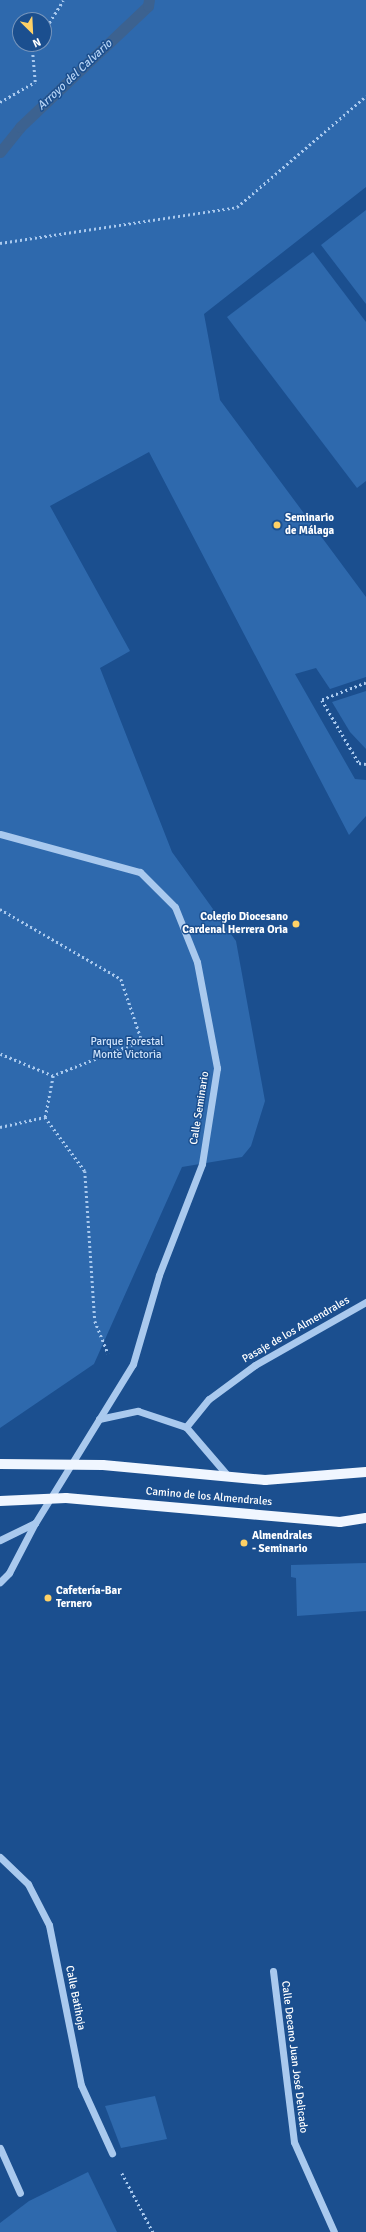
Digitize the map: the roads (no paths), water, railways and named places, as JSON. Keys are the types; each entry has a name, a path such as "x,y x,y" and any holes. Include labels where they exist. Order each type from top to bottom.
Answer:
{"main road":[{"name":"Camino de los Almendrales","path":"0,1464 72,1464 265,1480 366,1472"},
{"name":"Camino de los Almendrales","path":"0,1501 50,1499 195,1507 340,1522 366,1518"}],"street":[{"name":"Calle Seminario","path":"0,834 140,872 175,907 197,962 217,1068 202,1164 159,1275 133,1364 99,1419"},
{"name":"Pasaje de los Almendrales","path":"186,1427 209,1399 255,1365 366,1302"},
{"path":"0,1582 9,1573 35,1523 99,1419 138,1411 186,1427"},
{"name":"Camino de los Almendrales","path":"186,1427 228,1476"},
{"path":"0,1540 35,1523"},
{"name":"Calle Batihoja","path":"0,1857 28,1884 49,1925 81,2085 112,2153"},
{"name":"Calle Decano Juan José Delicado","path":"273,1971 294,2142 334,2232"},
{"path":"0,2148 20,2193"}],"waterway":[{"name":"Arroyo del Calvario","path":"0,152 20,127 148,6 149,0"}],"place":[{"name":"Seminario de Málaga","path":"277,525"},
{"name":"Colegio Diocesano Cardenal Herrera Oria","path":"296,924"},
{"name":"Almendrales - Seminario","path":"244,1543"},
{"name":"Cafetería-Bar Ternero","path":"48,1598"}],"park label":[{"name":"Parque Forestal Monte Victoria","path":"127,1049"}]}
